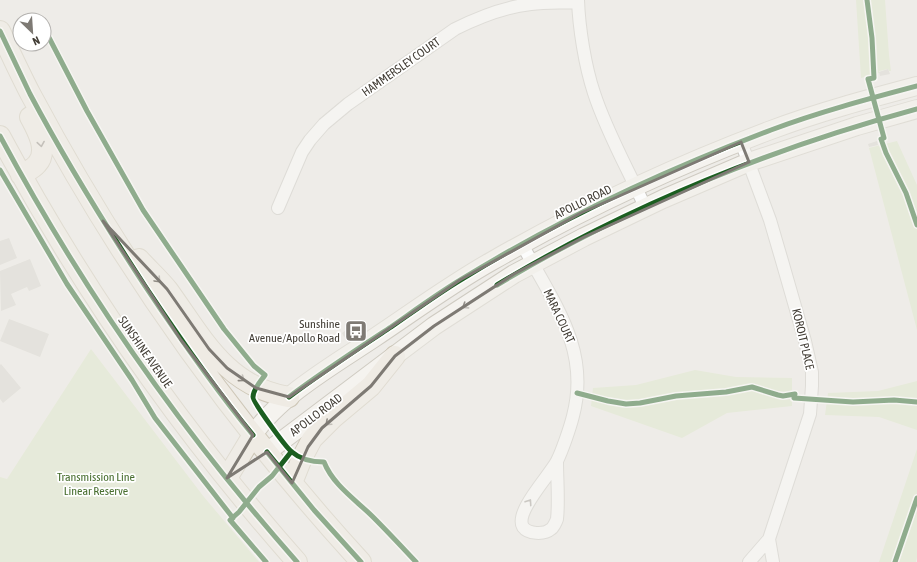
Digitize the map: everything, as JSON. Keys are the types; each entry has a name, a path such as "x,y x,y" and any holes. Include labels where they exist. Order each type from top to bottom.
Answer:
{"main road":[{"path":"0,31 30,94 84,189 103,221 181,340 208,378 292,484 361,562"},
{"path":"0,58 41,142 42,151 38,164 21,175"},
{"name":"SUNSHINE AVENUE","path":"0,136 21,175 72,260 108,316 179,417 246,503 297,562"},
{"path":"103,221 166,289 209,349 227,368 245,382 256,388 272,394 289,397"},
{"path":"292,484 302,458 312,439 330,420 371,386 395,356"},
{"name":"APOLLO ROAD","path":"227,478 253,435"},
{"name":"APOLLO ROAD","path":"227,478 267,452"}],"street":[{"path":"578,1 593,92 615,145 645,207"},
{"name":"HAMMERSLEY COURT","path":"278,208 302,152 324,124 348,104 449,33 474,20 512,7 578,1"},
{"name":"APOLLO ROAD","path":"253,435 266,417 289,397 333,365 460,280 522,244 581,213 636,187 741,142 804,119 873,97 917,86"},
{"name":"APOLLO ROAD","path":"267,452 434,326 497,285 584,237 645,207 749,162 857,126 917,109"},
{"name":"KOROIT PLACE","path":"741,142 780,254 805,341 812,379 810,414 769,539 748,562"},
{"name":"MARA COURT","path":"522,244 564,321 572,340 578,372 576,401 573,416 557,461 524,510 522,521 523,526 528,531 534,533 551,530 557,521 557,461"},
{"name":"KOROIT PLACE","path":"769,539 773,562"}],"highlighted area":[{"path":"741,142 749,162 584,237 514,274 434,326 395,356 371,386 322,428 308,447 292,483 267,452 227,478 253,435 181,340 103,221 167,289 209,349 227,368 256,388 289,397 460,280 581,213"}],"green space":[{"path":"856,0 885,0 891,71 888,69 879,71 879,73 861,78"},
{"path":"897,141 917,185 917,330 869,148"},
{"name":"Transmission Line Linear Reserve","path":"91,349 204,497 259,562 0,562 0,477 7,479"},
{"path":"695,370 736,377 792,378 792,406 727,413 682,438 591,406 593,388 636,385"},
{"path":"917,381 917,430 879,417 825,415 828,393 878,391"},
{"path":"917,449 916,562 879,562"}],"building":[{"path":"888,69 890,74 880,76 879,72"},
{"path":"877,141 878,145 869,147 868,144"},
{"path":"9,238 17,258 0,265 0,241"},
{"path":"30,259 41,286 29,291 27,287 11,294 16,305 1,311 0,271"},
{"path":"9,319 49,334 40,357 0,341"},
{"path":"349,328 352,332 344,337 342,333"},
{"path":"1,364 21,388 3,403 0,399"}],"cycle path":[{"path":"867,0 872,38 874,78 868,79 884,138 881,139 886,153 906,193 917,225"},
{"path":"0,31 43,119 115,239 184,343 224,399 253,435"},
{"path":"52,43 87,111 143,210 224,329 254,366 265,375 253,394 254,400 264,415 284,443 295,455 315,462 324,462 333,478 339,485 373,517 416,562"},
{"path":"289,397 453,285 498,257 574,216 652,179 731,145 789,123 917,86"},
{"path":"497,285 547,256 597,230 701,182 808,142 917,109"},
{"path":"0,136 65,249 136,358 214,462 297,562"},
{"path":"0,170 67,284 132,380 155,418 233,518"},
{"path":"577,393 626,404 640,403 676,396 726,392 752,387 783,396 795,394 794,398 853,402 894,400 917,402"},
{"path":"267,452 314,510 361,562"},
{"path":"266,562 230,520 239,512 259,487 272,476 291,452"},
{"path":"895,562 917,498"}],"place":[{"name":"Sunshine Avenue/Apollo Road","path":"356,331"}]}
